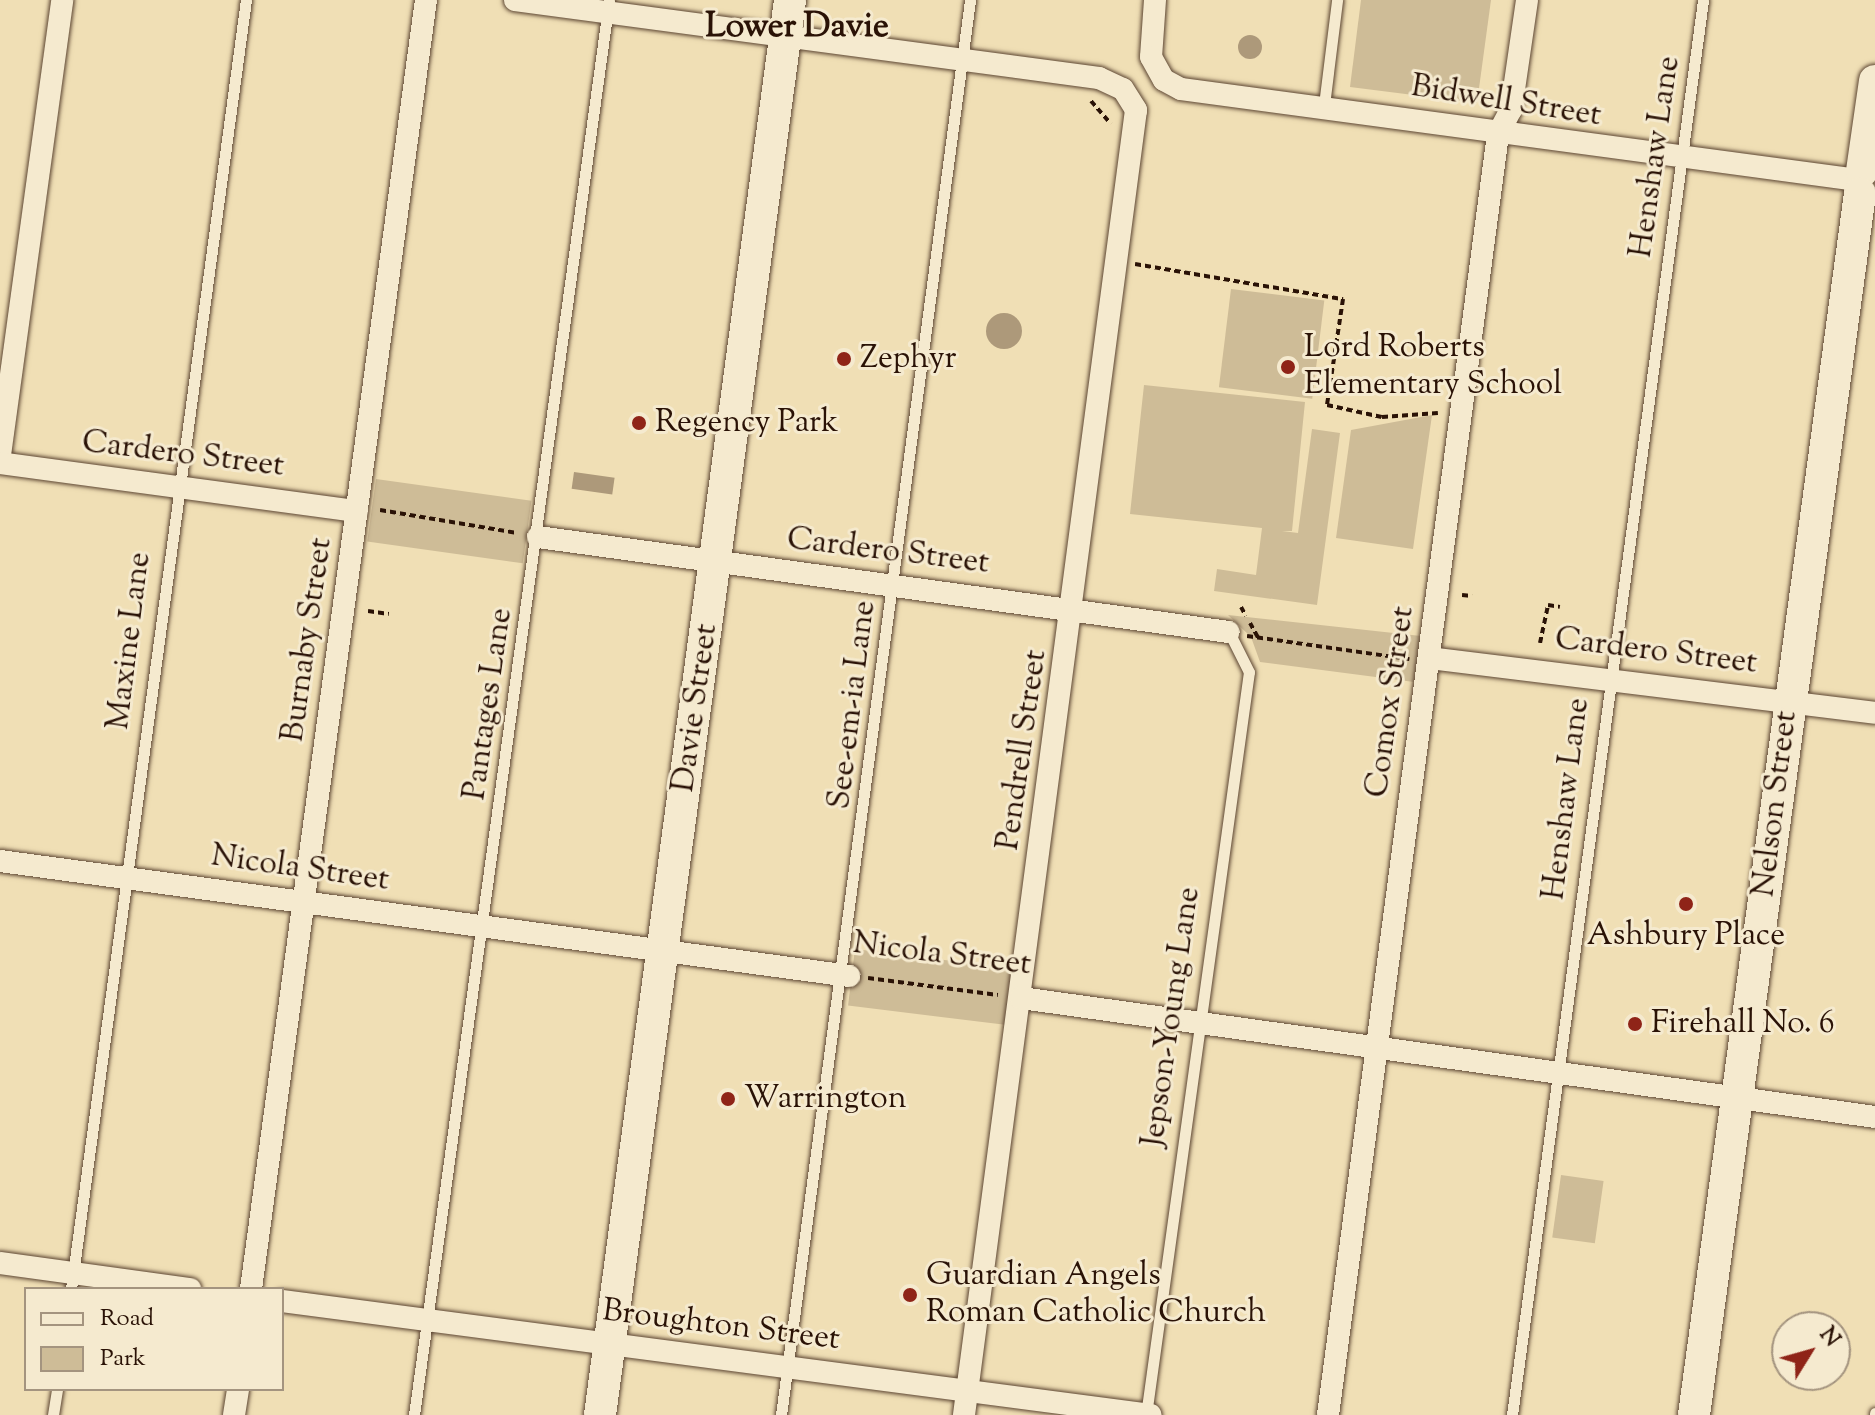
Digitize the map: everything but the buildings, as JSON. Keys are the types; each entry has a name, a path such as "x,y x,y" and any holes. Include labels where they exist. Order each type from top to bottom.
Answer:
{"main road":[{"name":"Davie Street","path":"600,1415 790,0"},
{"name":"Nelson Street","path":"1694,1415 1789,701 1864,182 1875,81"}],"street":[{"path":"0,455 62,0"},
{"name":"Burnaby Street","path":"251,1287 426,0"},
{"path":"515,0 608,7 786,36 963,59"},
{"name":"Bidwell Street","path":"1155,0 1149,44 1159,73 1181,89 1324,105 1681,161 1864,182"},
{"name":"Comox Street","path":"1328,1415 1376,1052 1417,659 1498,134 1511,110 1527,0"},
{"name":"Pendrell Street","path":"963,59 1099,78 1129,96 1138,127 964,1415"},
{"name":"Cardero Street","path":"0,463 357,511"},
{"name":"Cardero Street","path":"528,535 1074,608 1229,632"},
{"name":"Cardero Street","path":"1417,659 1610,678 1875,713"},
{"name":"Nicola Street","path":"0,861 846,976"},
{"name":"Nicola Street","path":"1021,998 1197,1022 1376,1052 1875,1117"},
{"path":"0,1263 72,1281 160,1287"},
{"name":"Broughton Street","path":"284,1301 1148,1415"},
{"path":"234,1415 238,1391"}],"lane":[{"name":"Maxine Lane","path":"72,1281 176,487 246,0"},
{"name":"See-em-ia Lane","path":"781,1415 846,976 970,0"},
{"path":"1324,105 1337,0"},
{"name":"Henshaw Lane","path":"1512,1415 1703,0"},
{"name":"Pantages Lane","path":"414,1415 484,927 528,535 608,7"},
{"name":"Jepson-Young Lane","path":"1148,1415 1197,1022 1249,672 1229,632"},
{"path":"53,1415 57,1391"}],"path":[{"path":"1091,101 1111,124"},
{"path":"1121,261 1343,299 1327,405 1382,417 1438,413"},
{"path":"382,510 528,535"},
{"path":"1462,595 1472,596"},
{"path":"1540,643 1548,605 1560,607"},
{"path":"368,611 389,614"},
{"path":"1259,639 1417,659"},
{"name":"Nicola Street","path":"846,976 1021,998"}],"green space":[{"path":"1361,0 1491,0 1477,103 1350,87"},
{"path":"1231,289 1324,300 1312,399 1219,387"},
{"path":"1144,385 1305,402 1292,531 1282,531 1298,533 1312,429 1340,433 1317,605 1214,591 1217,569 1256,575 1262,528 1130,514"},
{"path":"1432,415 1413,549 1336,538 1351,430"},
{"path":"376,479 531,501 523,563 367,541"},
{"path":"1228,615 1421,636 1414,682 1260,662 1251,637"},
{"path":"855,949 1012,968 1005,1025 848,1006"},
{"path":"1561,1175 1604,1181 1595,1243 1552,1237"}],"shaded area":[{"path":"1250,35 1259,38 1262,47 1259,56 1250,59 1241,56 1238,47 1241,38"},
{"path":"1004,313 1017,318 1022,331 1017,344 1004,349 991,344 986,331 991,318"},
{"path":"574,472 615,478 612,495 572,489"}],"place":[{"name":"Zephyr","path":"844,359"},
{"name":"Lord Roberts Elementary School","path":"1288,367"},
{"name":"Regency Park","path":"639,423"},
{"name":"Ashbury Place","path":"1686,904"},
{"name":"Firehall No. 6","path":"1635,1024"},
{"name":"Warrington","path":"728,1099"},
{"name":"Guardian Angels Roman Catholic Church","path":"910,1295"}],"district":[{"name":"Lower Davie","path":"797,28"}]}
